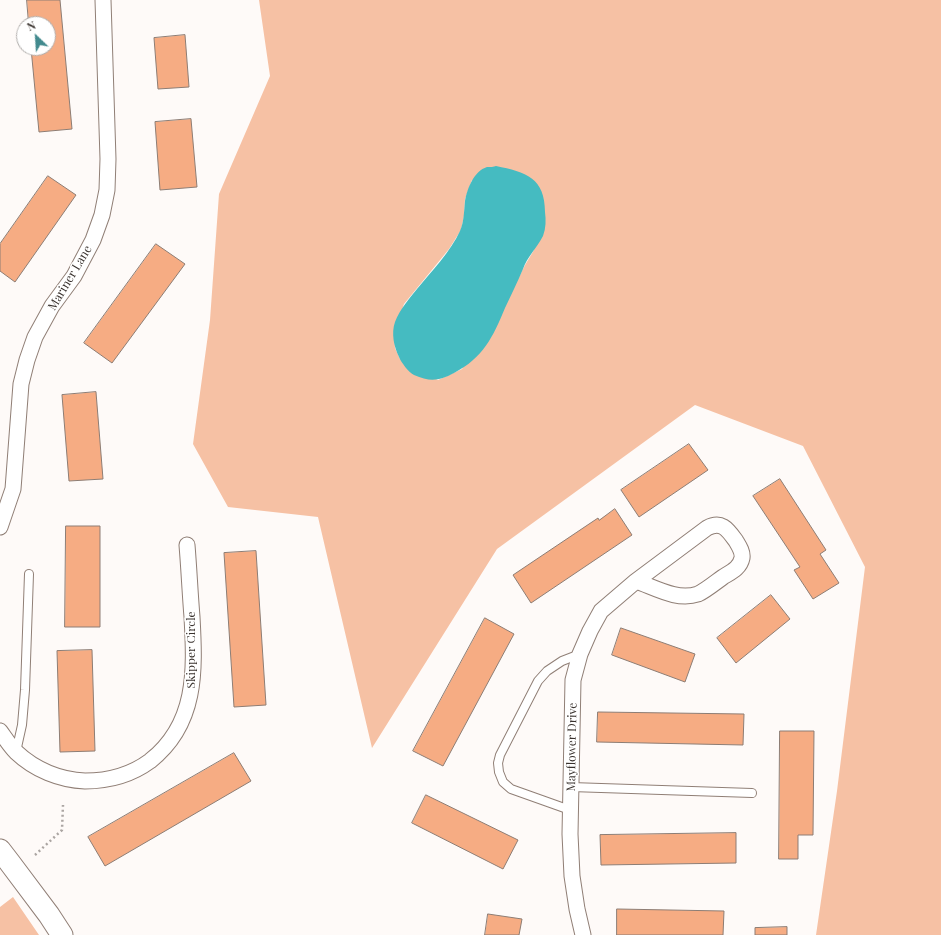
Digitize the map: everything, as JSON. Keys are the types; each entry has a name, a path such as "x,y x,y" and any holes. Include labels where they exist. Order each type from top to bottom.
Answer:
{"street":[{"name":"Mariner Lane","path":"0,527 12,489 22,384 27,360 35,337 52,306 74,276 93,240 102,215 107,190 108,159 104,0"},
{"name":"Mayflower Drive","path":"583,935 572,876 570,834 573,680 580,654 601,611 636,581 707,528 720,525 728,529 739,546 742,554 742,559 738,567 699,593 685,596 674,596 636,581"},
{"name":"Skipper Circle","path":"0,731 16,752 34,766 53,775 77,780 99,781 124,775 143,766 160,753 174,736 184,716 191,695 193,642 187,545"},
{"path":"5,860 49,915 62,935"}],"lane":[{"path":"16,752 22,725 25,690 29,574"},
{"path":"570,810 511,789 503,782 498,772 498,763 500,755 538,681 547,671 562,661 580,654"},
{"path":"571,787 752,793"}],"path":[{"path":"34,855 62,830 63,805"}],"shaded area":[{"path":"259,0 941,0 941,935 816,935 837,791 865,567 803,446 695,405 497,549 372,748 318,517 228,507 193,444 210,320 219,194 270,76","holes":["472,180 534,250 462,369 438,380 400,359 395,348 394,334 404,304 449,249 461,230 465,199"]},
{"path":"13,897 39,935 0,935 0,907"}],"water":[{"path":"496,166 525,174 532,178 542,191 546,221 543,236 527,260 496,328 486,346 473,361 454,373 444,378 434,380 425,379 412,374 401,362 394,344 393,335 395,322 405,304 456,239 464,216 467,191 475,176 482,169"}],"building":[{"path":"27,0 60,0 72,129 39,132 32,56 56,56 56,16 28,16"},
{"path":"185,35 189,87 158,89 154,38"},
{"path":"191,119 197,187 160,190 155,122"},
{"path":"48,176 76,195 15,282 0,271 0,244"},
{"path":"156,244 185,264 112,363 84,343"},
{"path":"96,392 103,479 69,481 62,395"},
{"path":"689,444 708,470 639,517 621,490"},
{"path":"780,479 826,550 820,554 839,583 813,599 794,570 800,567 753,496"},
{"path":"615,509 632,535 531,603 513,575 598,518 599,520"},
{"path":"66,526 100,526 100,627 65,627"},
{"path":"256,551 266,705 234,707 224,553"},
{"path":"771,595 790,619 736,663 717,638"},
{"path":"485,618 514,634 443,766 413,751"},
{"path":"621,628 695,654 685,682 612,655"},
{"path":"92,650 95,751 60,752 57,651"},
{"path":"598,712 744,714 743,745 597,742"},
{"path":"780,731 814,731 813,835 798,835 798,859 779,859"},
{"path":"234,753 251,781 105,866 88,837"},
{"path":"426,795 518,840 503,869 412,823"},
{"path":"736,833 736,863 601,865 600,835"},
{"path":"617,909 724,911 723,935 617,935"},
{"path":"488,914 522,919 519,935 485,935"},
{"path":"787,927 787,935 755,935 755,928"}]}
